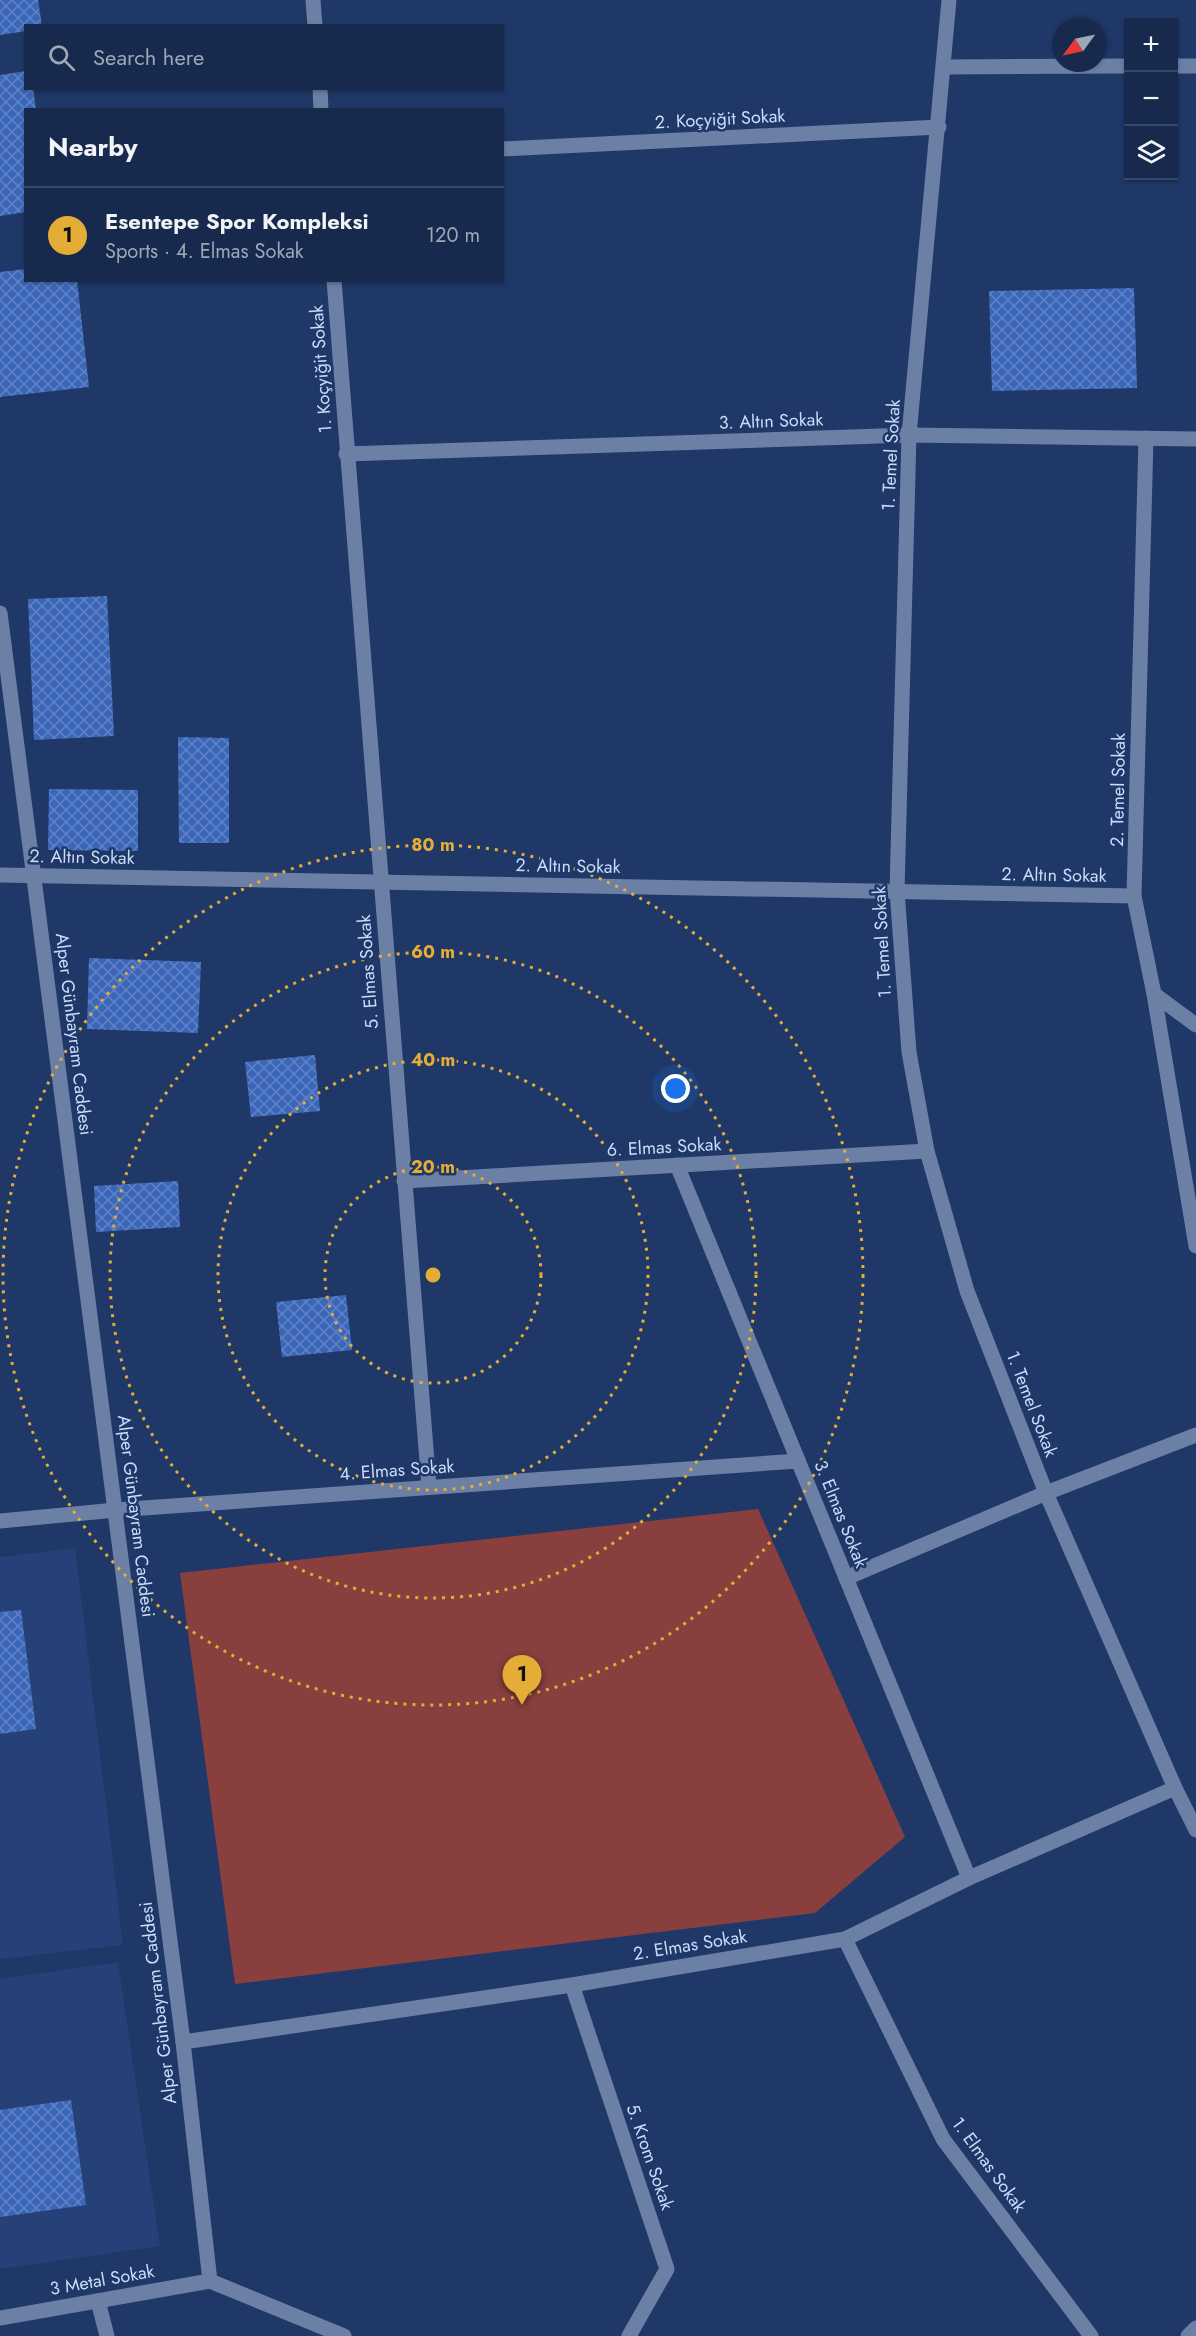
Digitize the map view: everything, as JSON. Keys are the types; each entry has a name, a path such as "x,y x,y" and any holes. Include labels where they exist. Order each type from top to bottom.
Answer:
{"street":[{"path":"313,0 315,24"},
{"name":"1. Temel Sokak","path":"949,0 909,435 897,891 909,1052 927,1151 967,1291 1046,1493 1175,1788 1196,1830"},
{"path":"944,67 1124,66"},
{"path":"1178,66 1196,66"},
{"path":"320,90 321,108"},
{"name":"2. Koçyiğit Sokak","path":"504,149 939,128"},
{"name":"1. Koçyiğit Sokak","path":"334,282 346,454"},
{"name":"3. Altın Sokak","path":"346,454 909,435 1196,439"},
{"name":"2. Temel Sokak","path":"1146,438 1134,896 1154,994 1196,1246"},
{"name":"5. Elmas Sokak","path":"346,454 429,1488"},
{"name":"Alper Günbayram Caddesi","path":"0,613 183,2042 210,2281"},
{"name":"2. Altın Sokak","path":"0,875 1134,896"},
{"path":"1154,994 1196,1025"},
{"name":"6. Elmas Sokak","path":"404,1181 927,1151"},
{"name":"3. Elmas Sokak","path":"677,1165 969,1878"},
{"path":"846,1578 1046,1493 1196,1435"},
{"name":"4. Elmas Sokak","path":"0,1521 116,1510 798,1461"},
{"name":"2. Elmas Sokak","path":"183,2042 572,1985 845,1940 969,1878 1175,1788"},
{"name":"1. Elmas Sokak","path":"845,1940 943,2139 1091,2336"},
{"name":"5. Krom Sokak","path":"572,1985 667,2269 629,2336"},
{"path":"210,2281 344,2336"},
{"name":"3 Metal Sokak","path":"0,2318 210,2281"},
{"path":"98,2301 107,2336"},
{"path":"1188,2336 1196,2328"}],"shaded area":[{"path":"758,1509 905,1837 815,1913 235,1984 180,1573"},
{"path":"75,1548 123,1945 0,1959 0,1557"},
{"path":"118,1962 160,2246 0,2269 0,1979"}],"building":[{"path":"0,0 38,0 42,24 24,24 24,31 0,35"},
{"path":"24,71 24,90 33,90 36,108 24,108 24,212 0,216 0,75"},
{"path":"24,269 24,282 77,282 89,387 0,397 0,272"},
{"path":"1134,288 1137,388 992,391 989,291"},
{"path":"107,596 114,736 34,740 28,599"},
{"path":"178,737 229,738 229,843 179,843"},
{"path":"49,789 138,790 138,851 48,850"},
{"path":"89,958 201,962 198,1033 87,1029"},
{"path":"315,1055 320,1111 251,1117 245,1062"},
{"path":"178,1181 180,1227 96,1232 94,1186"},
{"path":"346,1295 352,1350 282,1357 276,1302"},
{"path":"21,1610 36,1729 0,1734 0,1612"},
{"path":"71,2100 86,2205 0,2217 0,2110"}],"place":[{"name":"Esentepe Spor Kompleksi","path":"522,1705"}]}
